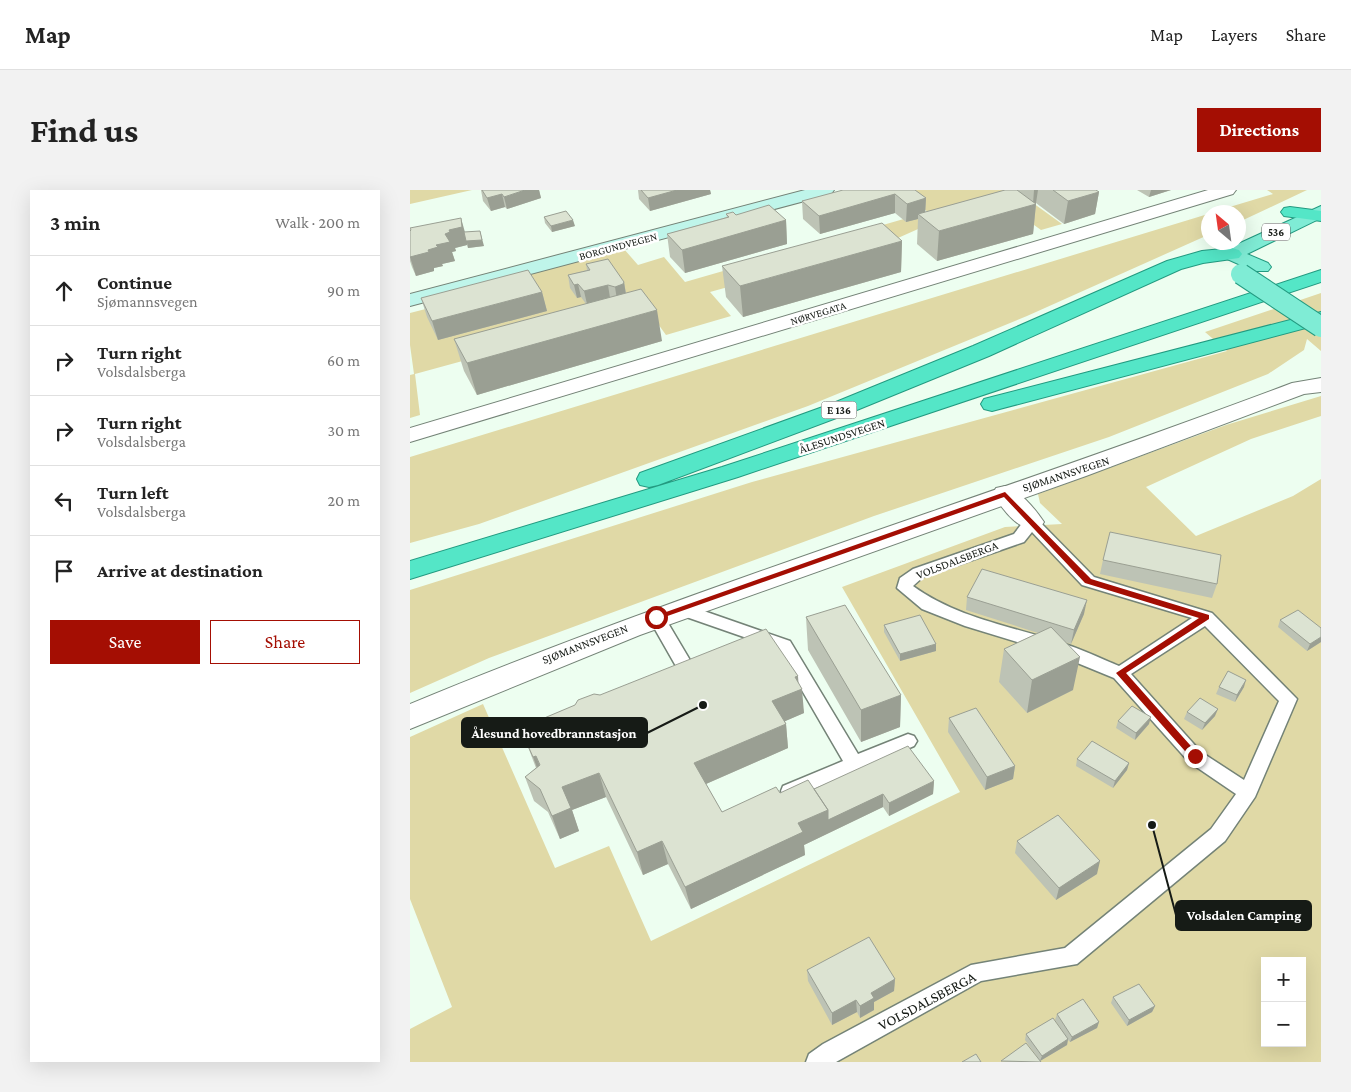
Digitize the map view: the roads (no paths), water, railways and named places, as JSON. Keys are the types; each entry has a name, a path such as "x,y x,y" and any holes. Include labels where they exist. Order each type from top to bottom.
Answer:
{"highway":[{"name":"E 136","path":"443,560 480,533 647,480 839,409 981,351 1174,265 1202,257 1236,252"},
{"name":"ÅLESUNDSVEGEN","path":"410,570 839,437 1321,276"},
{"name":"E 136","path":"839,437 885,431 922,422 1321,318"}],"main road":[{"name":"BORGUNDVEGEN","path":"410,300 825,190"},
{"name":"536","path":"1236,252 1290,212 1319,209"},
{"name":"536","path":"1236,252 1319,209"},
{"path":"1236,252 1321,308"},
{"path":"1236,252 1321,328"}],"street":[{"name":"NØRVEGATA","path":"410,435 1227,190"},
{"name":"SJØMANNSVEGEN","path":"410,717 503,676 667,613 1186,432 1311,386 1321,370"},
{"name":"VOLSDALSBERGA","path":"1005,494 1031,522"}],"lane":[{"name":"VOLSDALSBERGA","path":"817,1062 978,972 1070,958 1218,835 1248,792 1288,699 1206,617 1088,581 1031,522 1019,538 918,573 906,582 904,588 928,605 971,622 1058,648 1120,673 1195,756 1248,792"},
{"path":"667,613 691,677"},
{"path":"667,613 784,645 854,764"},
{"path":"1120,673 1206,617"},
{"path":"773,798 908,741"}],"place":[{"name":"Ålesund hovedbrannstasjon","path":"703,705"},
{"name":"Volsdalen Camping","path":"1152,825"}]}
